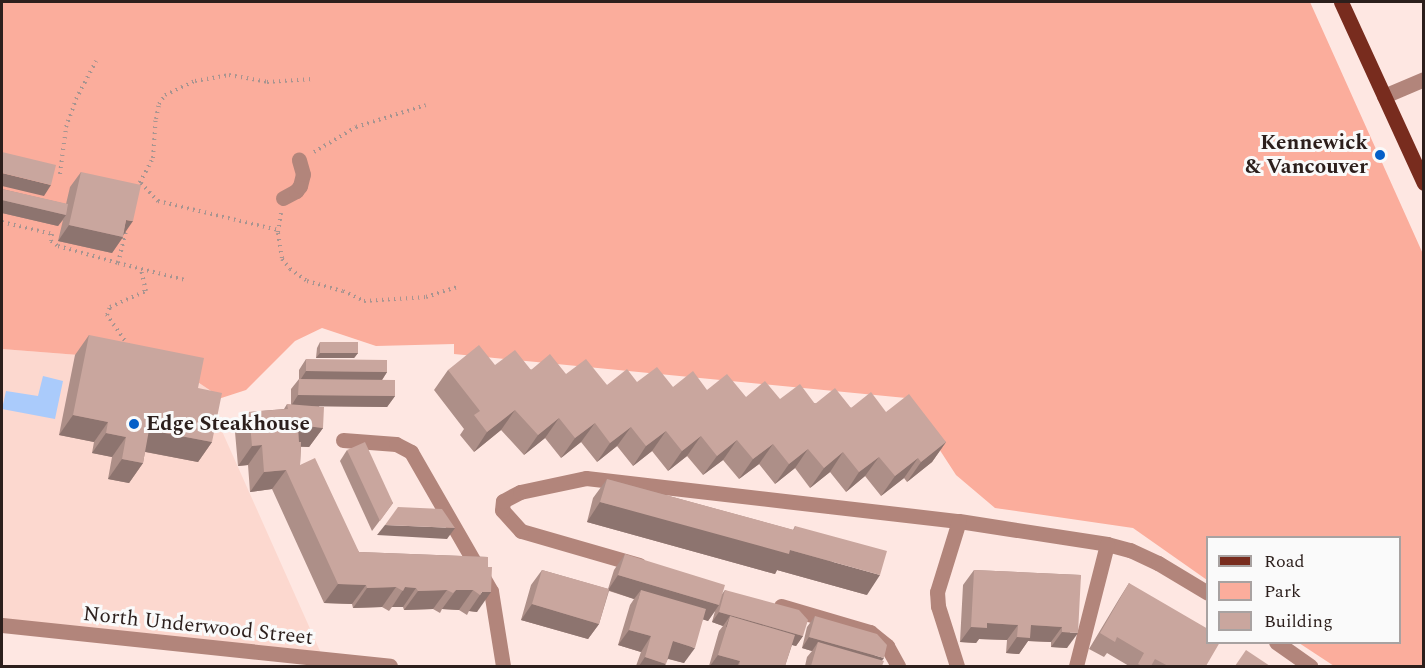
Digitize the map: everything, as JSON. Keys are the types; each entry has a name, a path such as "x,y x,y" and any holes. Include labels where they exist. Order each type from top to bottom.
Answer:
{"main road":[{"path":"1341,2 1424,183"}],"street":[{"path":"1384,96 1424,79"},
{"path":"284,198 300,186 303,174 299,160"},
{"path":"343,440 396,444 411,452 491,591 503,666"},
{"path":"656,570 521,531 502,510 503,501 520,492 586,478 959,521 1107,544 1158,562 1206,592"},
{"path":"957,666 938,606 937,592 959,521"},
{"path":"1076,666 1107,544"},
{"path":"769,603 870,632 887,646 898,666"},
{"name":"North Underwood Street","path":"2,625 390,666"},
{"path":"1279,644 1310,666"}],"path":[{"path":"60,174 66,127 76,99 96,61"},
{"path":"135,191 153,159 156,119 159,104 165,95 195,81 229,75 267,82 312,79"},
{"path":"299,160 348,130 426,105"},
{"path":"141,183 158,201 278,230"},
{"path":"284,198 278,230 278,244 282,259 295,273 307,281 344,291 358,300 381,302 426,297 457,287"},
{"path":"2,222 52,234 51,241 58,246 185,280"},
{"path":"118,263 127,222"},
{"path":"131,349 107,315 110,307 146,291 141,269"}],"shaded area":[{"path":"2,349 168,362 211,391 209,402 324,660 2,625"}],"green space":[{"path":"2,2 1310,2 1423,254 1423,666 1334,666 1301,644 1401,644 1401,536 1206,536 1206,579 1133,528 995,508 956,475 906,398 454,354 454,344 376,346 322,328 295,341 246,390 209,402 211,391 168,362 2,349"}],"water":[{"path":"43,376 63,381 55,419 2,409 6,391 38,396"}],"building":[{"path":"2,152 56,165 51,185 2,173"},
{"path":"81,172 141,185 133,221 126,220 123,237 69,225"},
{"path":"2,189 68,204 66,215 2,200"},
{"name":"Edge Steakhouse","path":"89,335 204,358 198,388 222,393 212,442 149,430 143,463 122,459 126,437 106,433 108,422 73,415"},
{"path":"320,342 358,342 358,353 320,353"},
{"path":"479,345 495,365 515,350 531,370 550,354 566,374 586,359 607,385 627,369 637,382 657,367 673,387 693,371 707,390 727,374 746,397 765,381 780,399 800,384 815,404 835,388 851,408 871,392 886,412 909,394 946,442 921,462 918,458 895,476 879,457 859,472 843,452 824,468 808,449 789,464 773,444 753,459 737,440 717,456 701,436 682,451 666,431 646,446 631,427 610,443 595,423 575,438 559,418 538,435 515,410 487,432 474,415 480,411 448,370"},
{"path":"306,359 387,360 387,372 306,371"},
{"path":"299,379 395,380 395,396 298,395"},
{"path":"287,404 324,407 323,428 298,425 299,442 301,442 300,465 315,458 359,552 488,557 488,567 492,567 491,592 482,592 480,595 473,590 456,590 453,593 447,590 418,591 416,588 405,587 403,591 396,587 367,588 366,585 338,584 286,470 264,472 262,445 252,446 249,412 288,409"},
{"path":"365,442 393,503 380,521 347,450"},
{"path":"607,479 794,530 795,526 887,551 880,575 790,550 789,554 600,502"},
{"path":"398,507 442,509 455,528 385,525"},
{"path":"625,554 725,585 719,605 618,575"},
{"path":"542,570 609,589 599,624 532,604"},
{"path":"974,570 1081,575 1078,633 1062,632 1062,627 1031,625 1030,638 1017,637 1018,625 987,623 987,628 971,627"},
{"path":"1129,583 1206,628 1206,644 1219,644 1206,666 1168,666 1155,659 1151,666 1142,666 1138,664 1144,653 1117,637 1115,642 1100,633"},
{"path":"641,590 706,609 695,648 673,641 666,664 645,657 651,636 629,630"},
{"path":"725,590 799,610 808,620 803,636 719,612"},
{"path":"730,616 795,635 785,666 739,666 740,661 718,655"},
{"path":"815,616 877,634 887,645 884,658 809,637"},
{"path":"818,642 884,661 882,666 811,666"},
{"path":"1246,650 1270,666 1235,666"}],"place":[{"name":"Kennewick & Vancouver","path":"1380,155"},
{"name":"Edge Steakhouse","path":"134,424"}]}
